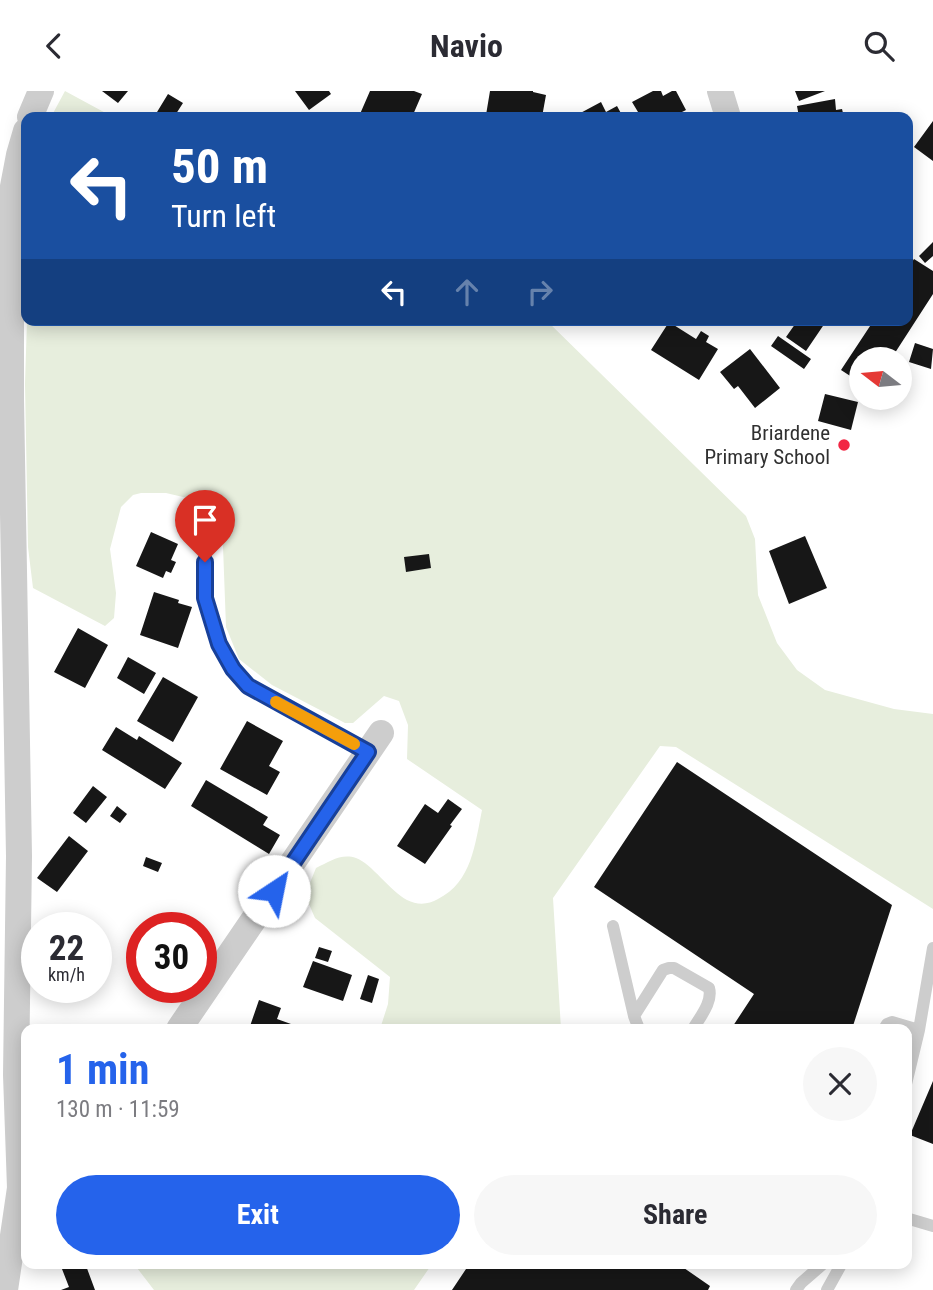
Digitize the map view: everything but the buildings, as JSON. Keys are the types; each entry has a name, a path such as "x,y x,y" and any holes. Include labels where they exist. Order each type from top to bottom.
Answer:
{"street":[{"path":"32,112 41,91"},
{"path":"720,91 726,112"},
{"path":"21,148 11,197 6,400 19,856 16,1075 21,1155"},
{"path":"182,1024 374,743"},
{"path":"5,1290 21,1198"}],"lane":[{"path":"205,562 205,598 219,644 233,669 248,686 374,743"},
{"path":"613,926 637,1024"},
{"path":"912,1059 933,948"},
{"path":"634,1016 663,970 674,968 709,988 710,999 696,1024"},
{"path":"912,1028 919,1030"},
{"path":"912,1220 933,1226"},
{"path":"796,1290 817,1269"},
{"path":"827,1290 839,1269"}],"green space":[{"path":"65,91 104,112 54,112"},
{"path":"27,326 552,326 746,516 755,539 758,595 777,643 797,670 825,690 894,709 933,714 933,909 676,747 660,746 553,898 561,1024 382,1024 388,1004 390,977 315,918 305,895 316,868 340,857 356,858 407,900 430,902 449,892 465,872 474,849 482,810 407,759 408,725 399,701 384,696 353,723 345,723 272,685 239,659 226,627 223,546 217,519 200,501 166,493 141,493 133,495 121,507 110,549 116,593 114,618 105,626 33,588 28,547 25,384"},
{"path":"138,1269 429,1269 414,1290 154,1290"}],"slow traffic":[{"path":"276,702 354,744"}],"place":[{"name":"Briardene Primary School","path":"844,445"}],"route":[{"path":"205,562 205,598 219,644 233,669 248,686 368,752 274,891"}]}
